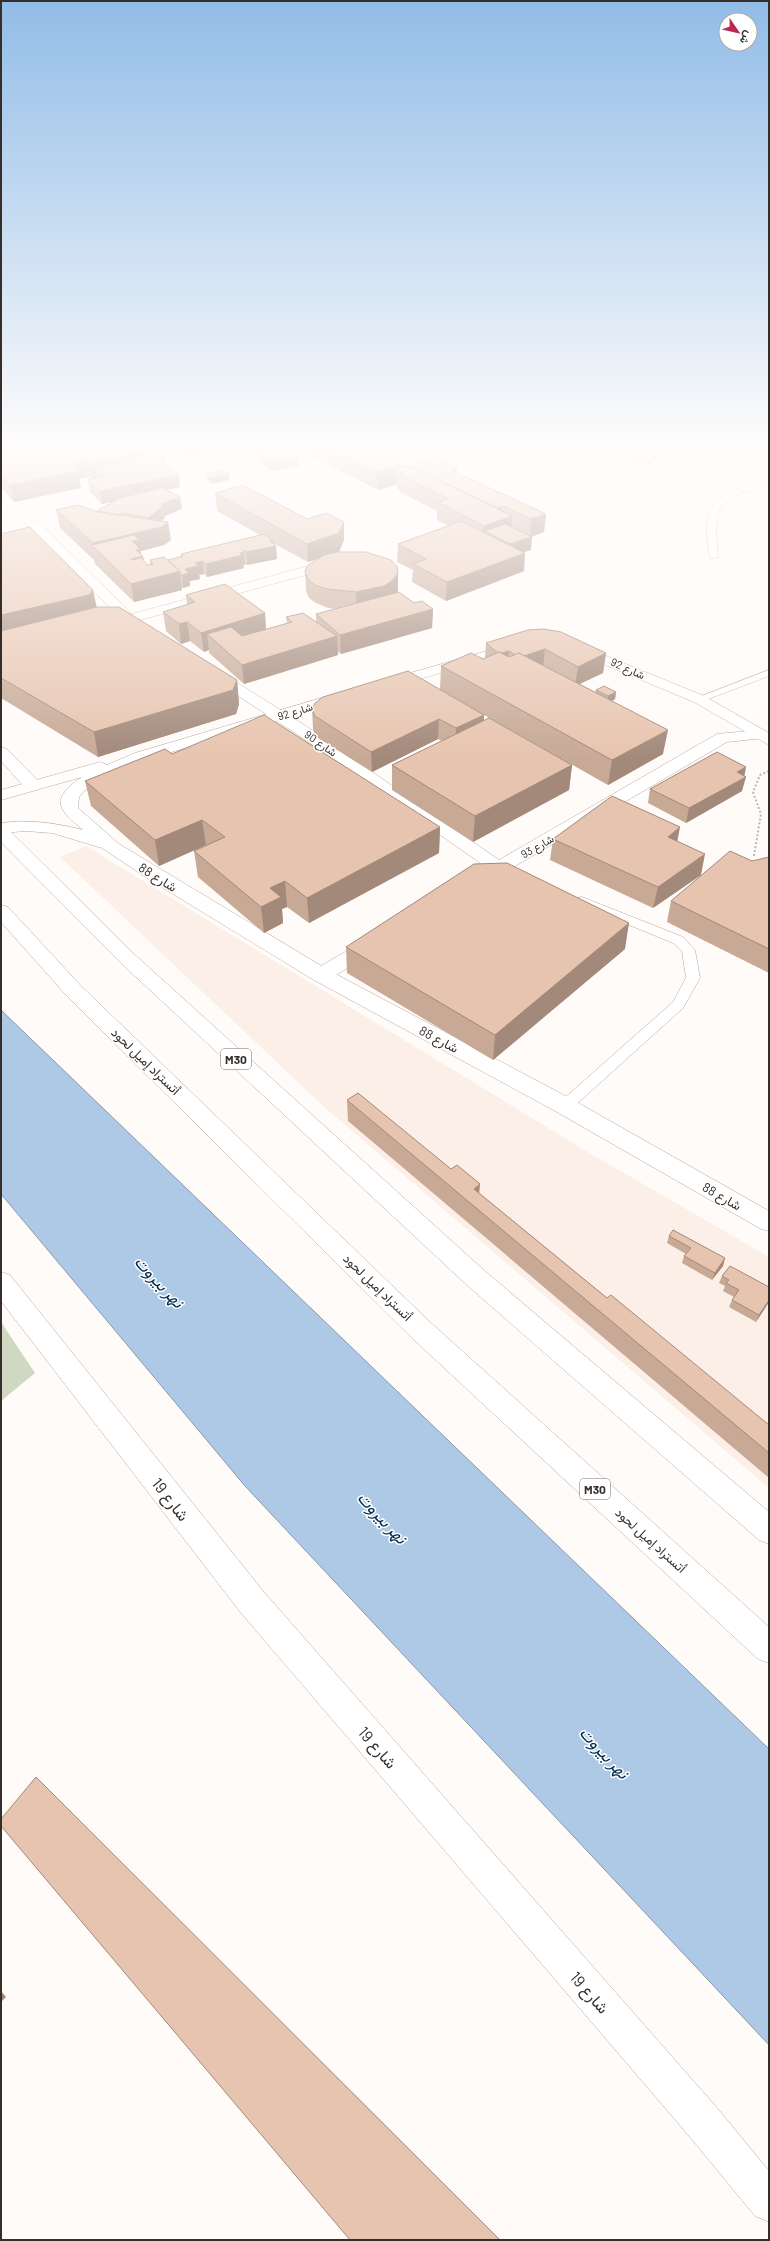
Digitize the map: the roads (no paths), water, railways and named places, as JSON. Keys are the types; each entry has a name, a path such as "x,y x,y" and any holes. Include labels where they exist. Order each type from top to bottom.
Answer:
{"main road":[{"path":"60,551 128,619 148,631"},
{"path":"128,619 344,560"},
{"path":"370,689 528,643"},
{"name":"شارع 92","path":"562,644 602,657 699,699 764,737"},
{"name":"شارع 90","path":"201,665 303,731 506,870"},
{"name":"شارع 92","path":"154,752 355,694"},
{"name":"شارع 93","path":"473,884 506,870 723,737 764,737"},
{"path":"1,752 32,785"},
{"path":"1,795 32,785 154,752"},
{"path":"113,848 70,810 69,801 74,792 87,782 108,770 154,752"},
{"path":"1,828 32,826 58,829 113,848"},
{"name":"M30","path":"1,832 128,959 477,1280 769,1530"},
{"name":"شارع 88","path":"113,848 156,876 321,975 565,1106 769,1222"},
{"name":"أتستراد إميل لحود","path":"1,912 74,991 422,1330 769,1648"},
{"path":"321,975 387,935"},
{"name":"شارع 19","path":"1,1282 252,1602 704,2123 769,2202"}],"lane":[{"path":"714,551 714,557"},
{"path":"699,699 769,674"},
{"path":"565,1106 678,1004 694,978 688,950 678,940 571,896"}],"water":[{"name":"نهر بيروت","path":"1,1010 769,1749 769,2045 245,1486 1,1194"}]}
